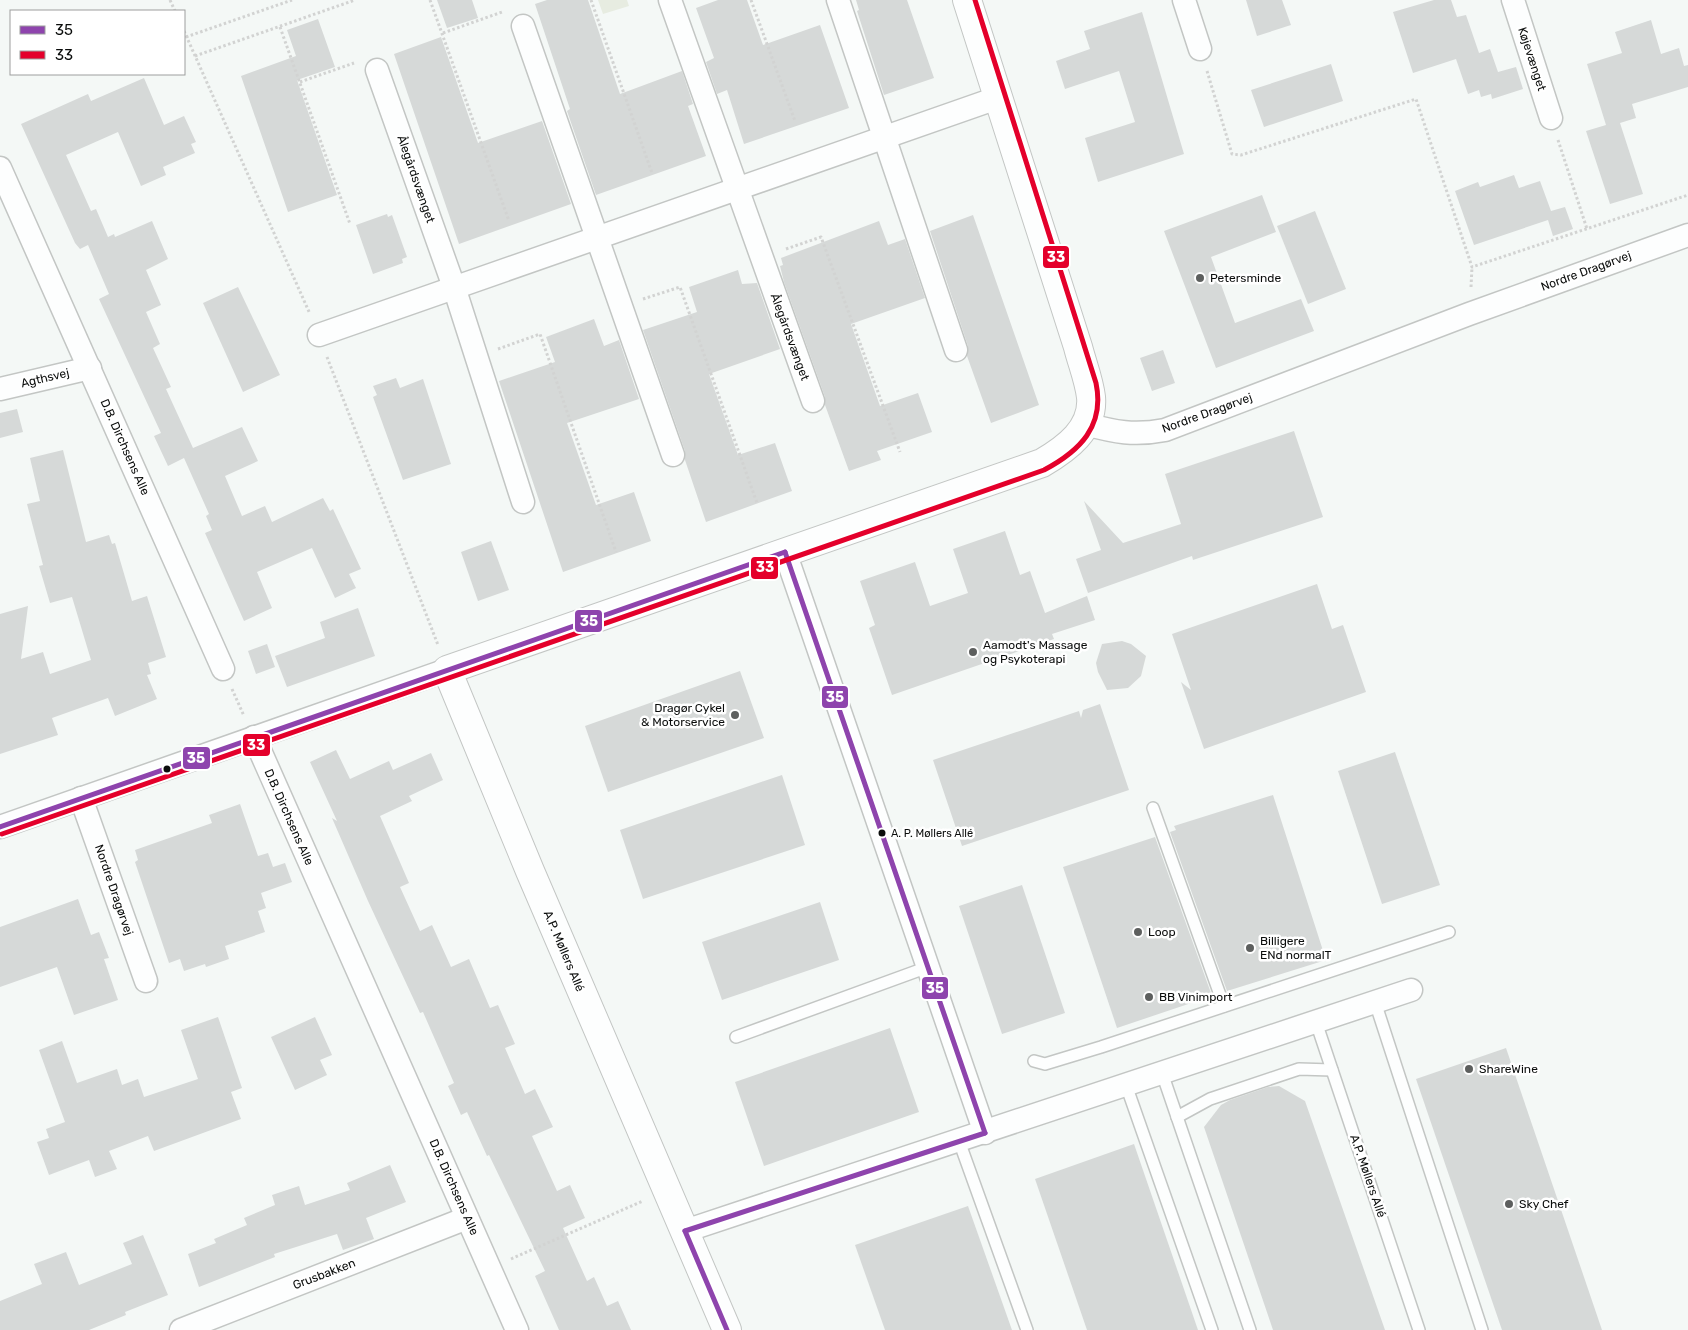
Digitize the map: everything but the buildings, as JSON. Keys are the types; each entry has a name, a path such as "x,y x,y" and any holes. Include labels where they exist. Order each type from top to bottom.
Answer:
{"street":[{"name":"Ålegårdsvænget","path":"670,0 813,400"},
{"path":"838,0 886,137 956,350"},
{"path":"0,827 1042,463 1068,447 1085,424 1091,398 1078,347 967,0"},
{"path":"1184,0 1200,48"},
{"name":"Køjevænget","path":"1513,0 1551,118"},
{"path":"523,26 673,454"},
{"name":"Ålegårdsvænget","path":"377,70 454,287 523,502"},
{"path":"319,335 998,98"},
{"name":"D.B. Dirchsens Alle","path":"0,168 223,669"},
{"name":"Nordre Dragørvej","path":"1085,424 1120,433 1143,434 1165,430 1469,314 1688,235"},
{"name":"Agthsvej","path":"0,389 90,368"},
{"path":"785,552 986,1132"},
{"name":"A.P. Møllers Allé","path":"447,670 530,872 727,1330"},
{"name":"D.B. Dirchsens Alle","path":"254,737 517,1330"},
{"name":"Nordre Dragørvej","path":"81,798 146,981"},
{"path":"684,1231 1411,990"},
{"name":"Grusbakken","path":"181,1330 467,1218"}],"lane":[{"path":"1153,808 1224,1006"},
{"path":"1034,1061 1045,1064 1449,932"},
{"path":"736,1037 928,967"},
{"path":"1376,1002 1482,1330"},
{"name":"A.P. Møllers Allé","path":"1316,1022 1419,1330"},
{"path":"1177,1117 1210,1099 1299,1069 1332,1070"},
{"path":"1162,1073 1250,1330"},
{"path":"1126,1085 1212,1330"},
{"path":"959,1141 1027,1330"}],"path":[{"path":"186,37 292,0"},
{"path":"195,56 355,0"},
{"path":"430,0 509,221"},
{"path":"591,0 652,174"},
{"path":"751,0 795,121"},
{"path":"442,33 516,7 523,26"},
{"path":"280,26 350,224"},
{"path":"1200,48 1232,154 1241,155 1416,99 1472,267 1688,195"},
{"path":"300,82 373,57 377,70"},
{"path":"1551,118 1587,229"},
{"path":"762,258 822,237 900,452"},
{"path":"621,307 680,287 757,503"},
{"path":"476,357 540,334 616,552"},
{"path":"223,669 254,737"},
{"path":"490,1268 667,1190"}],"shaded area":[{"path":"598,0 627,0 629,6 603,14"}],"transit line":[{"name":"33","path":"2,834 1044,470 1069,454 1087,436 1093,424 1097,412 1096,383 975,0"},
{"name":"35","path":"785,552 985,1133"},
{"name":"35","path":"0,827 785,552"},
{"name":"35","path":"685,1231 985,1133"},
{"name":"35","path":"685,1231 727,1330"}],"place":[{"name":"Petersminde","path":"1200,278"},
{"name":"Aamodt's Massage og Psykoterapi","path":"973,652"},
{"name":"Dragør Cykel & Motorservice","path":"735,715"},
{"name":"A. P. Møllers Allé","path":"882,833"},
{"name":"Loop","path":"1138,932"},
{"name":"Billigere ENd normalT","path":"1250,948"},
{"name":"BB Vinimport","path":"1149,997"},
{"name":"ShareWine","path":"1469,1069"},
{"name":"Sky Chef","path":"1509,1204"}]}
